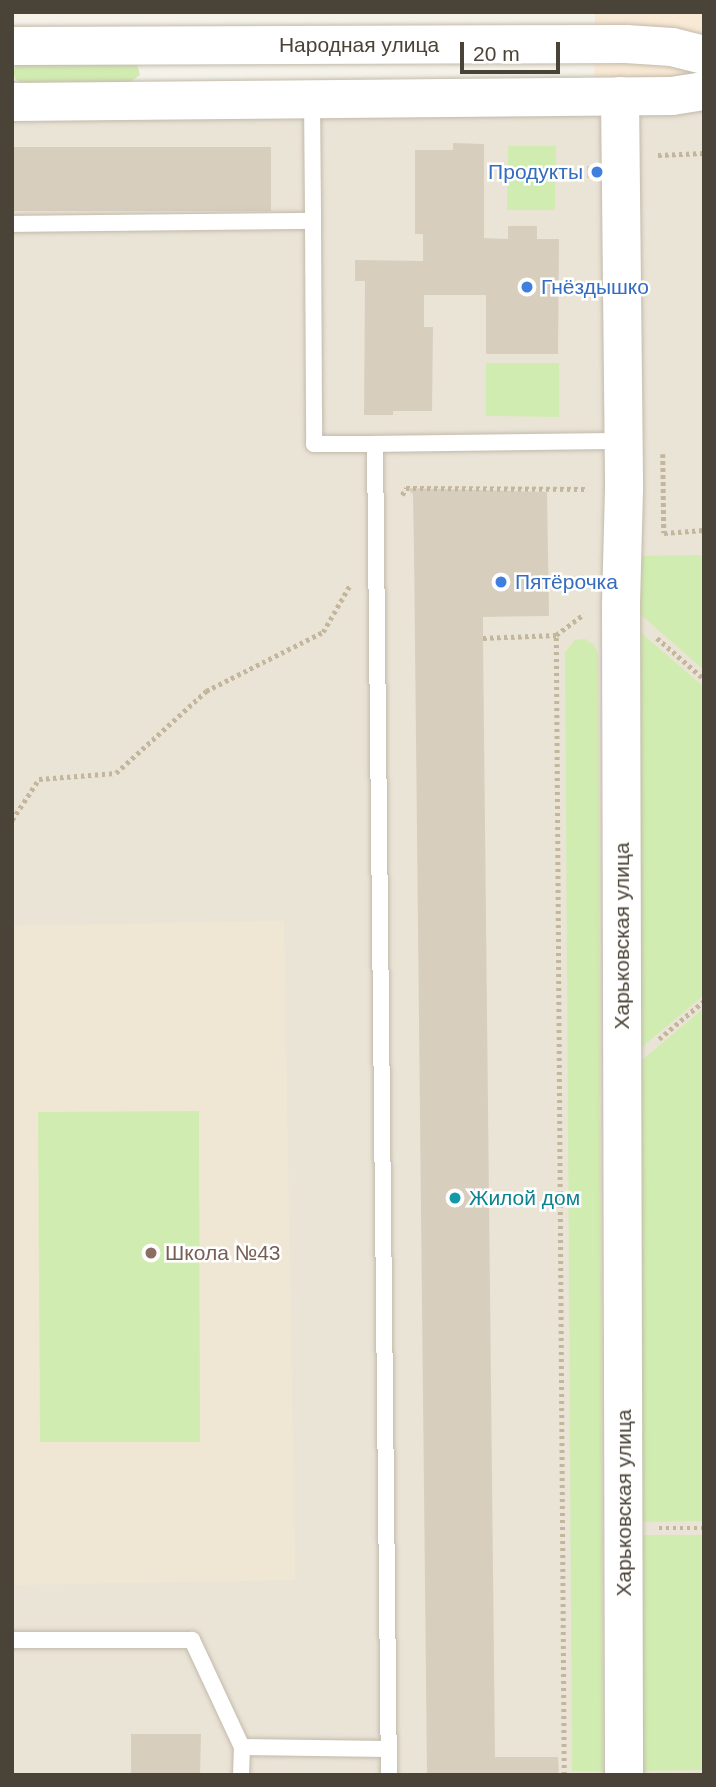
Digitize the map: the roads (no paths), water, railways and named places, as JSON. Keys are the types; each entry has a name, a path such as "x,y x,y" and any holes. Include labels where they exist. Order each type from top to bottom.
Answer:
{"street":[{"name":"Народная улица","path":"12,46 626,44 672,47 704,55"},
{"path":"620,96 608,86 602,69 609,54 626,44"},
{"path":"12,102 672,96 704,91"},
{"name":"Харьковская улица","path":"620,96 624,441 621,607 624,1775"}],"lane":[{"path":"312,98 314,444 624,441"},
{"path":"12,224 313,221"},
{"path":"375,444 388,1775"},
{"path":"12,1640 192,1640 242,1748 241,1775"},
{"path":"242,1748 388,1749"}],"place":[{"name":"Продукты","path":"597,172"},
{"name":"Гнёздышко","path":"527,287"},
{"name":"Пятёрочка","path":"501,582"},
{"name":"Жилой дом","path":"455,1198"},
{"name":"Школа №43","path":"151,1253"}]}
